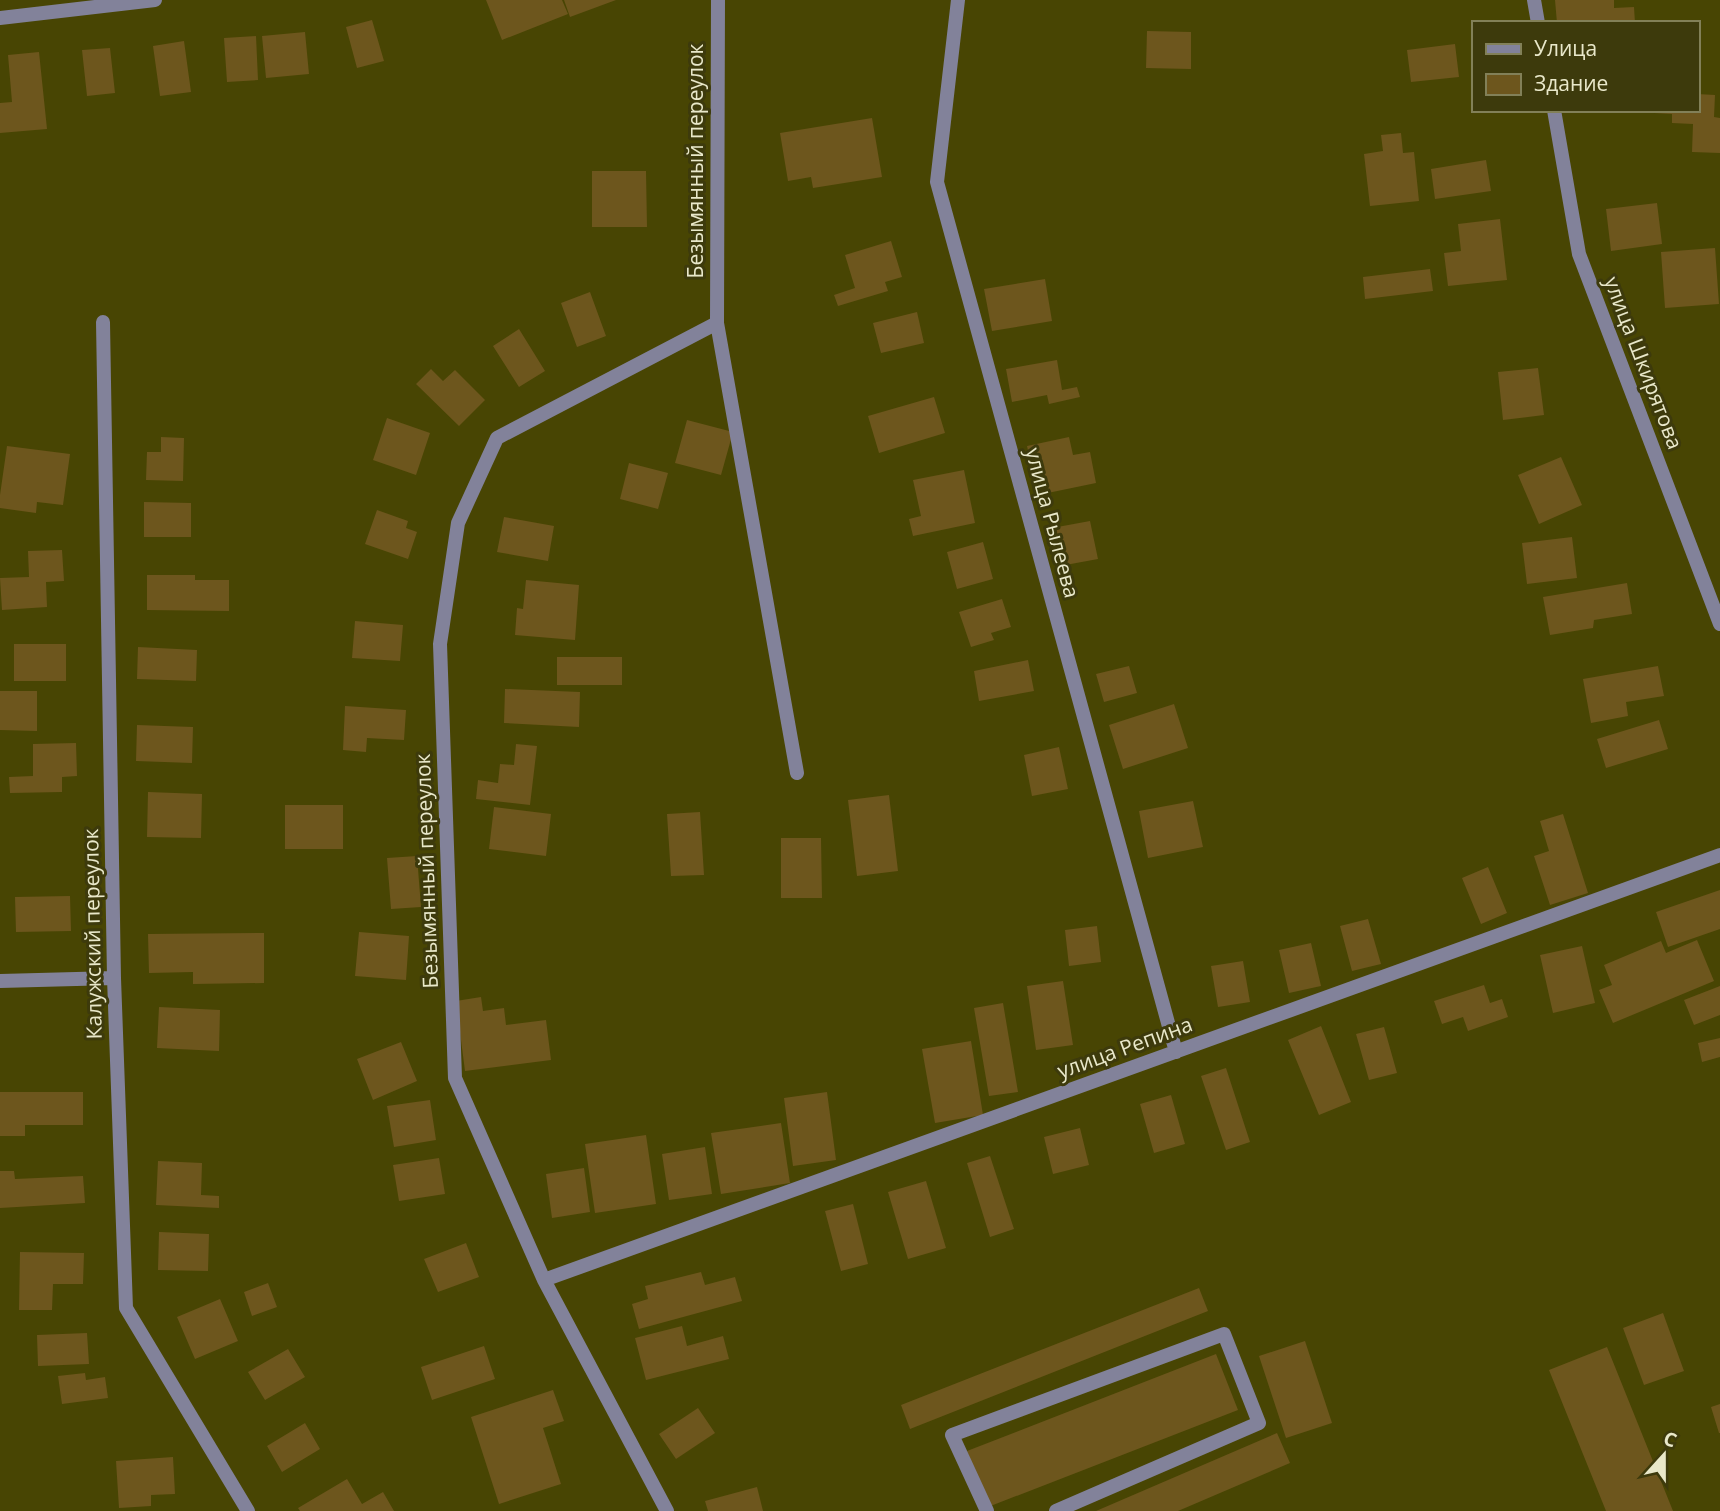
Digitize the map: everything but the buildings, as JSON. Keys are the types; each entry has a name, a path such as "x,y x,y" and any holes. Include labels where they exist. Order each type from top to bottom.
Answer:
{"street":[{"path":"0,18 155,0"},
{"name":"Безымянный переулок","path":"718,0 717,323 797,773"},
{"name":"улица Рылеева","path":"958,0 937,182 1176,1052"},
{"path":"1534,0 1538,21"},
{"name":"улица Шкирятова","path":"1554,112 1580,254 1720,624"},
{"name":"Калужский переулок","path":"103,321 114,978 126,1308 248,1511"},
{"name":"Безымянный переулок","path":"667,1511 544,1280 455,1078 440,644 458,523 497,438 717,323"},
{"name":"улица Репина","path":"544,1280 1720,855"},
{"path":"0,981 114,978"},
{"path":"987,1511 952,1435 1224,1334 1259,1423 1056,1511"}]}
